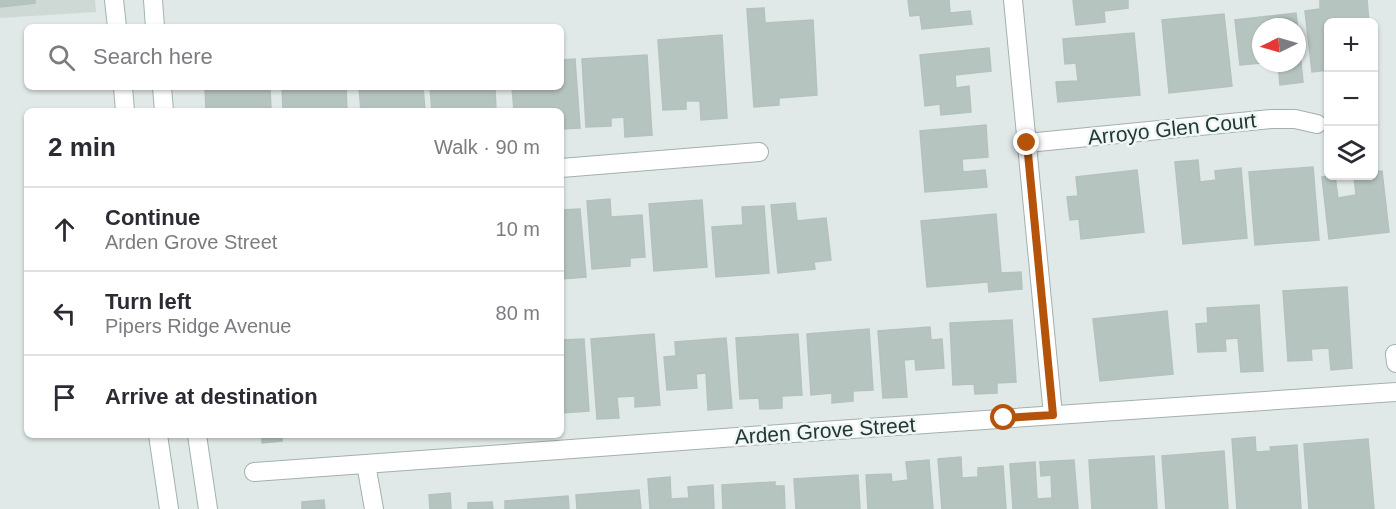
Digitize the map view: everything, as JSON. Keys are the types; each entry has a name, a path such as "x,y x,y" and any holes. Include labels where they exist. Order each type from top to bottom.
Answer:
{"street":[{"path":"114,0 117,24"},
{"path":"153,0 155,24"},
{"path":"1013,0 1053,415"},
{"path":"123,90 125,108"},
{"path":"162,90 164,108"},
{"name":"Arroyo Glen Court","path":"1027,143 1271,119 1295,119 1317,124"},
{"path":"564,168 759,152"},
{"name":"Arden Grove Street","path":"254,472 1396,392"},
{"path":"158,438 169,509"},
{"path":"197,438 208,509"},
{"path":"366,464 374,509"}],"shaded area":[{"path":"0,0 95,0 96,12 0,18"}],"building":[{"path":"0,0 35,0 35,3 0,7"},
{"path":"908,0 949,0 950,13 970,11 972,24 922,29 920,15 910,16"},
{"path":"1073,0 1128,0 1128,8 1104,11 1105,22 1076,25"},
{"path":"1320,0 1367,0 1369,18 1324,18 1324,70 1312,72 1305,11 1320,9"},
{"path":"764,8 765,23 813,20 817,95 779,98 779,105 754,107 747,9"},
{"path":"1296,13 1297,18 1252,18"},
{"path":"1224,14 1232,86 1169,93 1162,20"},
{"path":"1252,18 1252,64 1240,65 1235,20"},
{"path":"1134,33 1140,95 1058,102 1056,82 1078,81 1076,63 1065,64 1063,39"},
{"path":"722,35 727,118 701,120 700,101 686,101 686,109 663,110 658,40"},
{"path":"989,48 991,71 955,75 956,88 969,86 971,112 941,115 940,104 925,106 920,55"},
{"path":"647,55 652,135 625,137 624,117 611,118 611,126 586,127 582,59"},
{"path":"575,59 580,128 564,129 564,108 514,108 512,90 564,90 564,60"},
{"path":"1279,72 1302,72 1303,82 1280,85"},
{"path":"205,90 270,90 271,108 206,108"},
{"path":"282,90 346,90 347,108 283,108"},
{"path":"359,90 423,90 425,108 361,108"},
{"path":"430,90 495,90 496,108 432,108"},
{"path":"986,125 988,157 962,159 963,172 985,170 987,187 925,192 920,131"},
{"path":"1198,160 1200,182 1216,180 1215,171 1241,168 1247,238 1183,244 1175,162"},
{"path":"1313,167 1319,240 1255,245 1249,172"},
{"path":"1137,170 1144,232 1081,239 1079,219 1070,220 1067,197 1078,196 1076,177"},
{"path":"1382,171 1389,232 1329,239 1322,177 1324,180 1336,180 1338,198 1356,195 1354,180 1378,180 1378,172"},
{"path":"610,199 611,217 642,215 645,257 630,258 630,266 592,269 587,201"},
{"path":"702,200 707,267 654,271 649,204"},
{"path":"795,203 797,221 826,218 831,260 814,262 815,269 778,273 771,205"},
{"path":"764,206 769,273 716,277 712,227 743,225 742,207"},
{"path":"580,209 586,277 564,279 564,210"},
{"path":"996,214 1001,273 1021,272 1022,289 989,292 988,282 927,287 921,221"},
{"path":"1347,287 1352,368 1331,370 1329,348 1311,349 1312,360 1288,361 1283,291"},
{"path":"1259,305 1263,371 1241,372 1238,338 1225,339 1226,351 1198,352 1196,324 1208,323 1207,308"},
{"path":"1167,311 1173,374 1100,381 1093,319"},
{"path":"1012,320 1016,382 997,383 997,393 975,394 974,384 953,385 950,323"},
{"path":"930,327 931,340 942,339 944,368 916,370 915,359 904,360 907,397 883,398 878,331"},
{"path":"869,329 873,390 853,391 853,401 832,403 832,393 811,395 807,334"},
{"path":"654,334 660,405 635,407 635,396 617,397 619,418 597,419 591,339"},
{"path":"798,334 802,395 782,396 782,408 760,409 759,398 740,399 736,338"},
{"path":"726,338 732,408 708,410 706,373 696,374 697,388 667,390 664,357 676,356 675,342"},
{"path":"584,339 589,411 564,413 564,340"},
{"path":"1255,437 1256,452 1271,451 1270,447 1297,445 1301,509 1237,509 1232,439"},
{"path":"262,438 282,438 282,441 262,443"},
{"path":"1368,439 1374,509 1309,509 1304,444"},
{"path":"1224,451 1228,509 1166,509 1162,456"},
{"path":"1154,456 1157,509 1092,509 1089,460"},
{"path":"961,457 962,478 978,477 978,468 1003,466 1006,509 942,509 938,459"},
{"path":"929,460 933,509 868,509 866,475 891,474 892,482 908,480 906,462"},
{"path":"1074,460 1078,509 1013,509 1010,464 1035,462 1037,499 1052,498 1051,475 1041,476 1040,462"},
{"path":"858,475 860,509 796,509 794,479"},
{"path":"670,477 671,499 689,498 688,487 713,485 714,509 650,509 648,479"},
{"path":"775,482 775,486 784,486 785,509 723,509 722,485"},
{"path":"639,490 641,509 577,509 576,495"},
{"path":"450,493 451,509 430,509 429,495"},
{"path":"568,496 569,509 505,509 505,501"},
{"path":"324,500 325,509 302,509 302,502"},
{"path":"492,502 493,509 468,509 468,503"}],"route":[{"path":"1004,418 1053,415 1027,143"}]}
